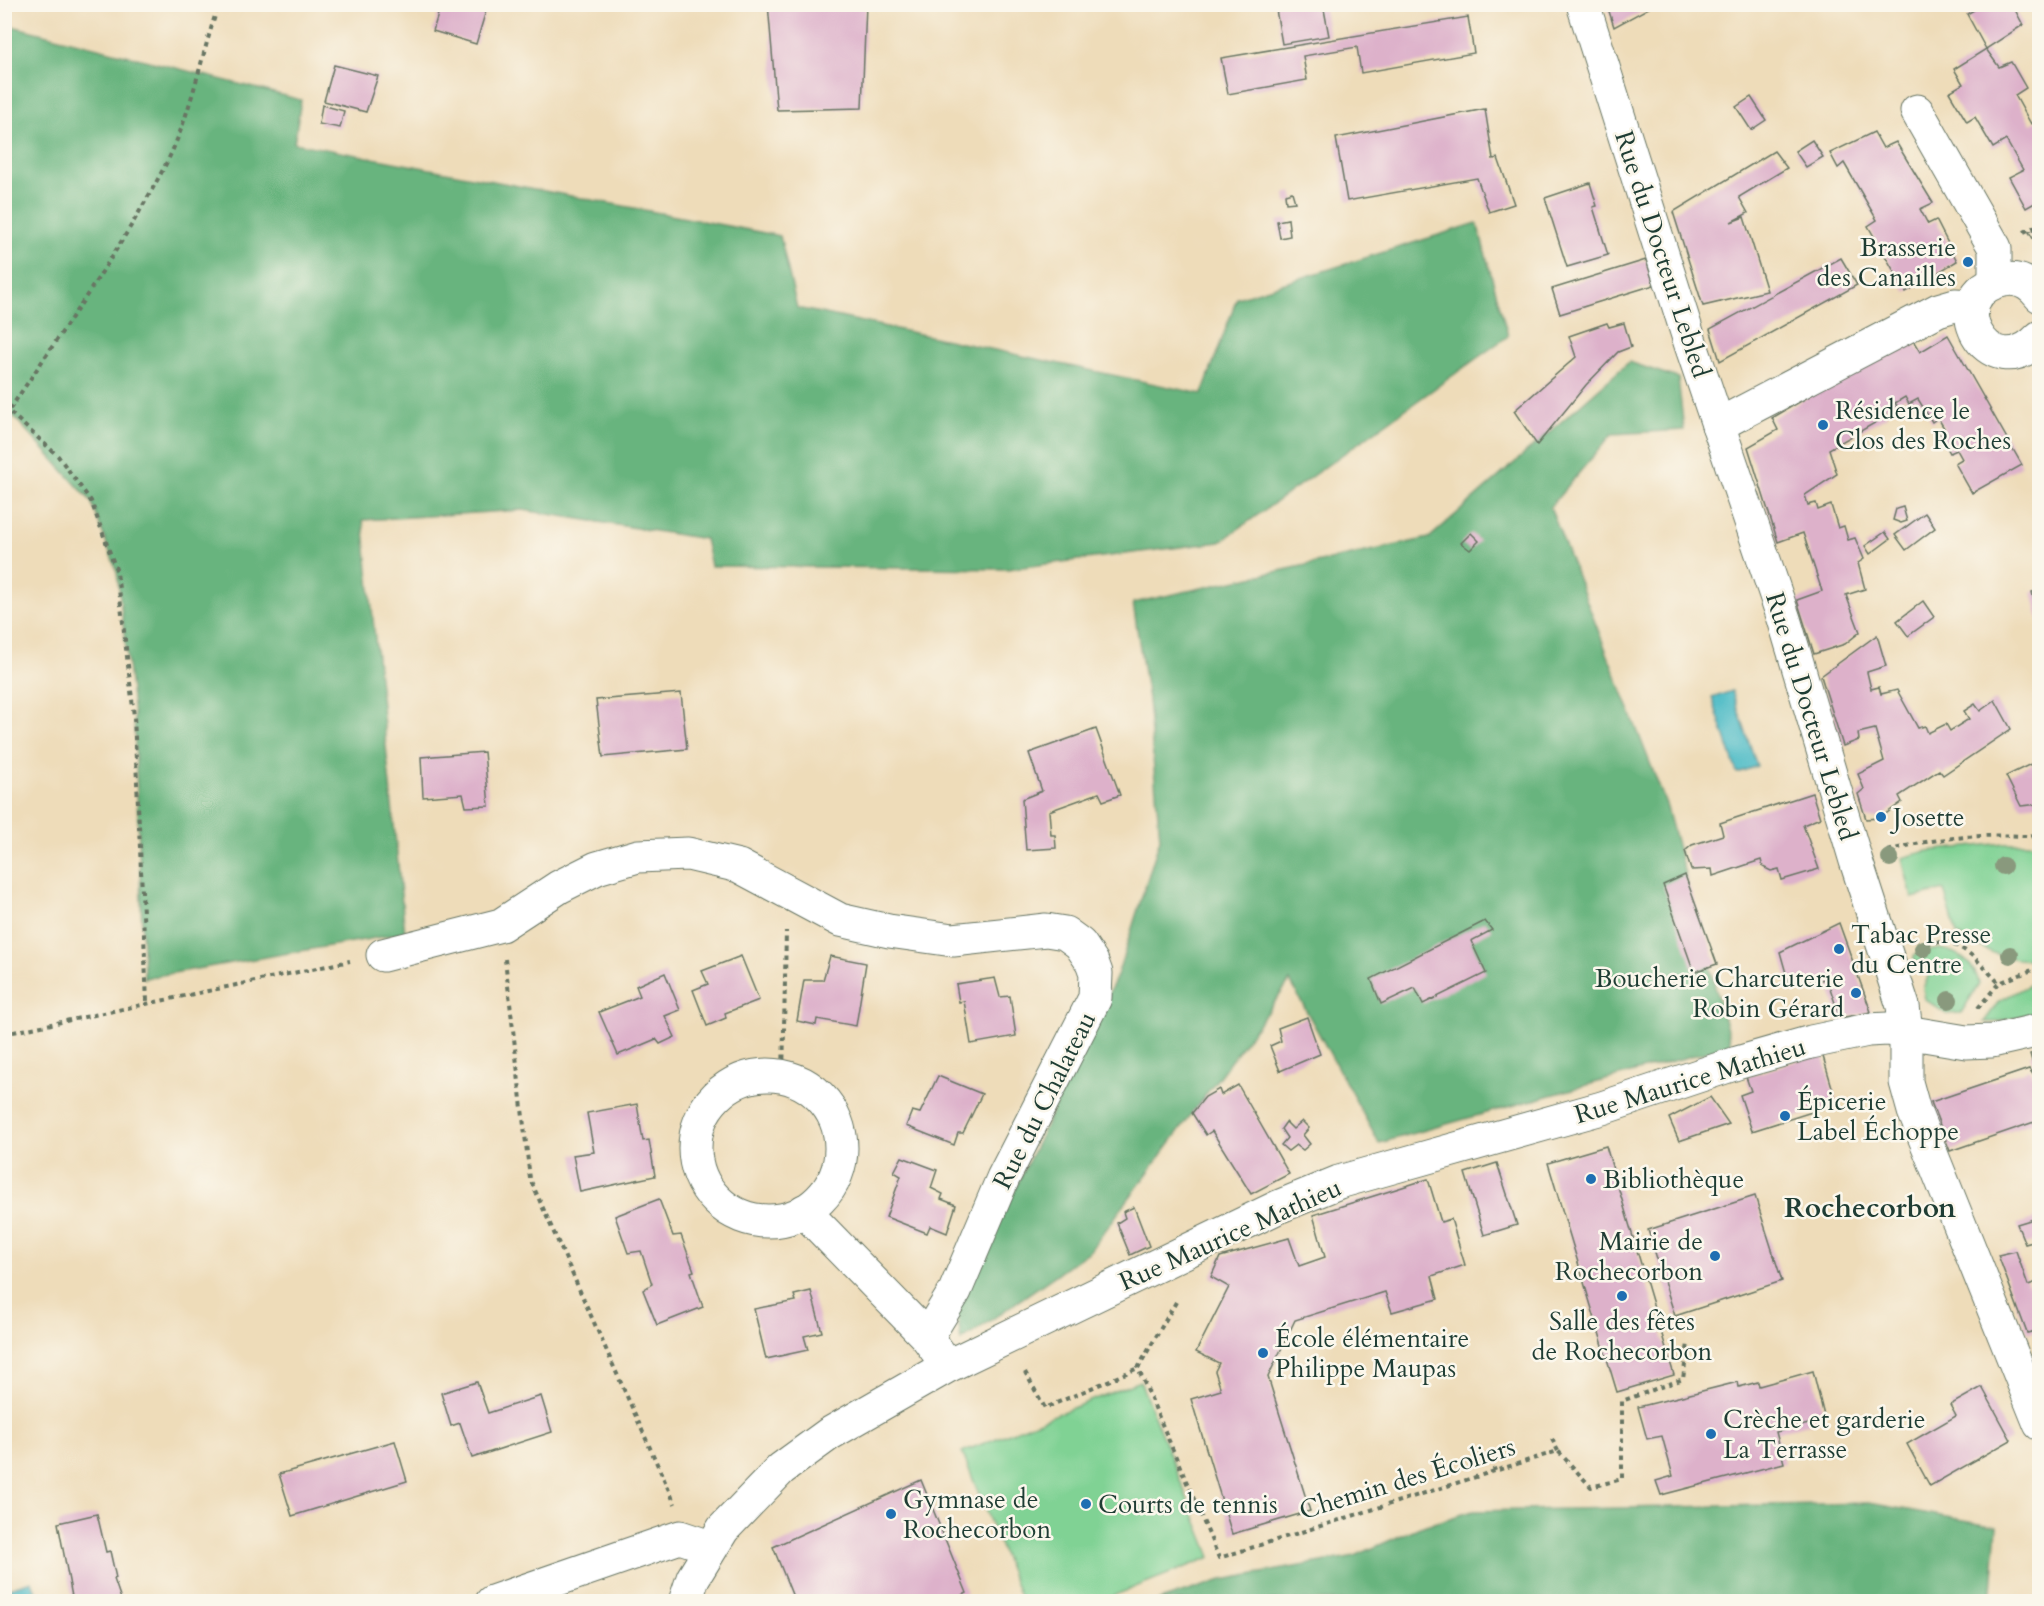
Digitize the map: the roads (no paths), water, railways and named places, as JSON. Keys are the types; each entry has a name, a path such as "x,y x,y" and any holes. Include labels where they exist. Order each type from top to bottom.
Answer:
{"street":[{"name":"Rue du Docteur Lebled","path":"1583,4 1718,425 1784,619 1856,861 1903,1006 1906,1031 1906,1082 1914,1111 2040,1424"},
{"path":"1917,111 1995,248 1995,282"},
{"path":"2040,296 2029,285 2019,280 1995,282 1985,287 1972,306 1971,320 1974,332 1992,351 2005,354 2018,352 2030,347 2040,338"},
{"path":"1718,425 1938,310 1954,305 1972,306"},
{"name":"Rue du Chalateau","path":"383,955 501,926 559,887 597,868 638,856 688,854 739,866 840,920 890,931 953,940 1046,930 1065,933 1080,944 1096,973 1095,998 1003,1178 955,1291 927,1337"},
{"name":"Rue Maurice Mathieu","path":"685,1602 710,1547 748,1500 782,1469 829,1434 946,1367 1278,1207 1339,1182 1602,1108 1737,1063 1811,1042 1868,1030 1906,1031 1966,1042 1992,1041 2040,1029"},
{"path":"771,1074 794,1079 814,1091 830,1108 839,1131 841,1154 835,1177 822,1197 804,1212 781,1220 756,1220 732,1212 713,1197 700,1176 695,1152 698,1127 709,1105 726,1088 747,1077 771,1074"},
{"path":"804,1212 927,1337 946,1367"},
{"path":"492,1602 680,1537 710,1547"}],"water":[{"path":"1732,691 1757,766 1737,773 1712,698"},
{"path":"32,1581 39,1601 13,1601 9,1588"}],"place":[{"name":"Brasserie des Canailles","path":"1968,262"},
{"name":"Résidence le Clos des Roches","path":"1823,425"},
{"name":"Josette","path":"1881,817"},
{"name":"Tabac Presse du Centre","path":"1839,949"},
{"name":"Boucherie Charcuterie Robin Gérard","path":"1856,993"},
{"name":"Épicerie Label Échoppe","path":"1785,1116"},
{"name":"Bibliothèque","path":"1591,1179"},
{"name":"Mairie de Rochecorbon","path":"1715,1256"},
{"name":"Salle des fêtes de Rochecorbon","path":"1622,1296"},
{"name":"École élémentaire Philippe Maupas","path":"1263,1353"},
{"name":"Crèche et garderie La Terrasse","path":"1711,1434"},
{"name":"Courts de tennis","path":"1086,1504"},
{"name":"Gymnase de Rochecorbon","path":"891,1514"}],"district":[{"name":"Rochecorbon","path":"1870,1207"}]}
